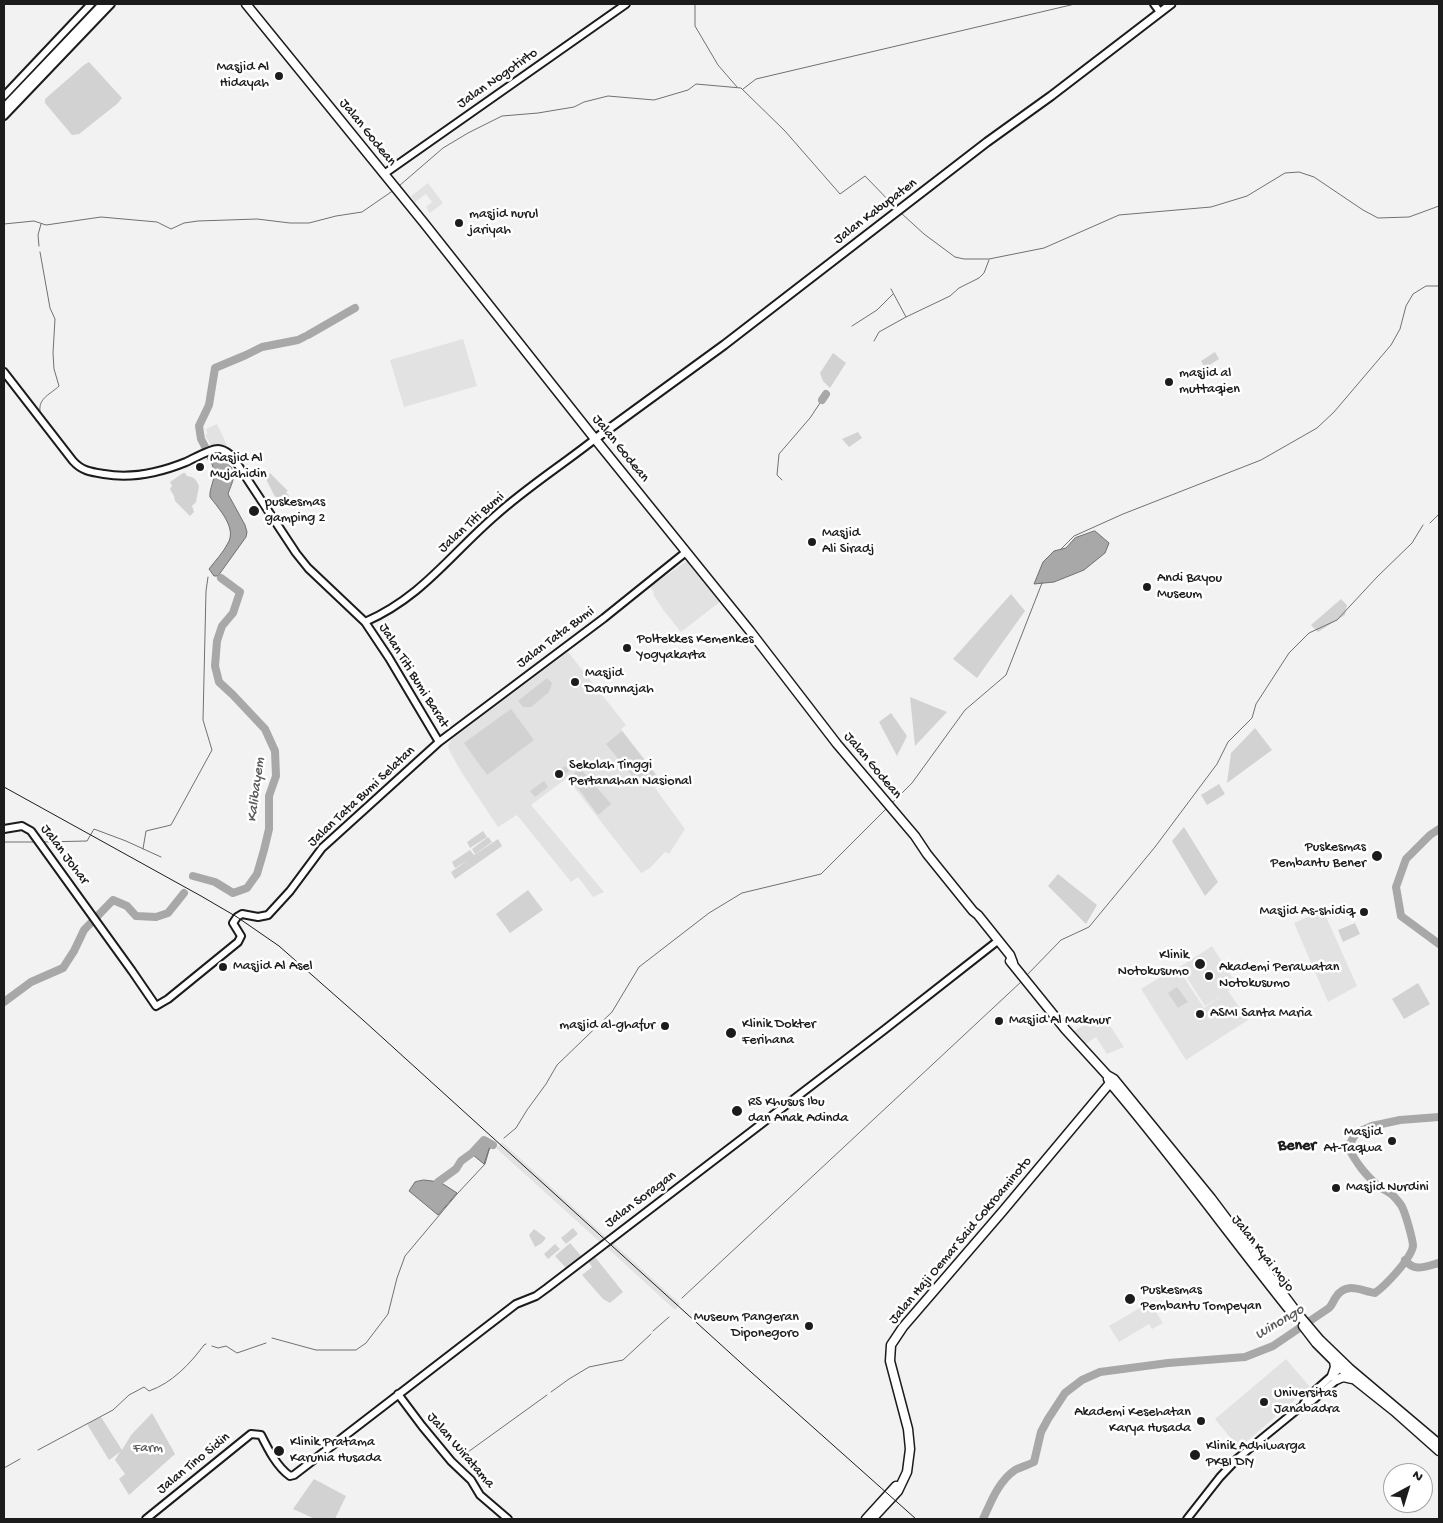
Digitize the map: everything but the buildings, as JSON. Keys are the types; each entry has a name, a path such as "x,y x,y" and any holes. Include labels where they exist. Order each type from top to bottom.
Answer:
{"highway":[{"path":"4,103 27,75 97,4"},
{"path":"4,109 104,4"}],"main road":[{"name":"Jalan Godean","path":"246,4 395,187 750,631 837,744 973,911 1006,957 1013,963"},
{"name":"Jalan Kabupaten","path":"596,439 724,345 1171,4"},
{"name":"Jalan Godean","path":"973,911 1010,955 1013,963"},
{"name":"Jalan Kyai Mojo","path":"1013,963 1066,1029 1211,1198 1296,1315"},
{"path":"1098,1066 1104,1078 1098,1097"},
{"name":"Jalan Kyai Mojo","path":"1110,1079 1121,1096 1207,1203 1243,1252 1333,1361 1365,1380 1434,1442 1439,1451"},
{"name":"Jalan Haji Oemar Said Cokroaminoto","path":"872,1519 900,1487 907,1472 910,1449 908,1429 891,1368 891,1345 909,1320 1104,1090 1110,1079"},
{"path":"1098,1097 1112,1092 1121,1096"},
{"name":"Jalan Kyai Mojo","path":"1319,1342 1345,1368 1354,1380 1434,1442"},
{"path":"1333,1361 1335,1367 1334,1378 1346,1377 1354,1380"},
{"name":"Jalan Haji Oemar Said Cokroaminoto","path":"866,1519 898,1483 908,1465"}],"street":[{"path":"4,96 27,75 91,4"},
{"path":"4,116 111,4"},
{"name":"Jalan Nogotirto","path":"384,174 626,4"},
{"path":"1154,4 1160,12"},
{"name":"Jalan Titi Bumi Barat","path":"4,372 73,461 82,469 115,476 134,476 176,466 210,451 223,450 232,456 296,553 308,568 365,622 389,658 439,742"},
{"name":"Jalan Titi Bumi","path":"365,622 395,607 414,593 495,516 596,439"},
{"name":"Jalan Tata Bumi","path":"439,742 604,618 686,552"},
{"name":"Jalan Tata Bumi Selatan","path":"235,919 242,914 258,917 268,915 290,891 322,848 439,742"},
{"name":"Jalan Johar","path":"4,830 22,826 30,830 156,1006 168,999 238,942 241,936 234,927 235,919"},
{"name":"Jalan Soragan","path":"261,1435 285,1472 292,1476 298,1472 516,1304 536,1296 877,1036 995,943"},
{"path":"1187,1519 1238,1458 1282,1421 1312,1401 1345,1368"},
{"name":"Jalan Wiratama","path":"398,1394 445,1454 471,1480 480,1495 508,1519"},
{"name":"Jalan Tino Sidin","path":"146,1519 251,1434 261,1435"}],"shaded area":[{"path":"428,183 443,203 430,213 426,207 432,202 426,194 415,202 411,196"},
{"path":"463,339 477,386 404,407 390,360"},
{"path":"217,424 227,445 211,446 205,435 207,434 206,429"},
{"path":"207,451 213,453 216,459 225,459 232,468 234,476 228,494 247,532 246,537 218,576 214,576 209,569 226,547 230,531 226,519 210,497 214,472"},
{"path":"1095,531 1109,543 1105,553 1084,570 1054,582 1034,584 1043,562 1054,551 1066,548 1075,538"},
{"path":"688,560 721,601 681,632 664,611 650,587"},
{"name":"Sekolah Tinggi Pertanahan Nasional","path":"568,652 626,725 621,729 657,775 650,781 685,829 669,854 665,852 650,868 641,873 567,778 531,805 604,892 593,897 578,877 571,882 517,815 498,827 462,773 448,746 452,739"},
{"path":"1323,910 1357,986 1328,1002 1294,923"},
{"name":"ASMI Santa Maria","path":"1212,946 1237,985 1228,991 1248,1020 1186,1060 1141,989 1177,967 1204,1008 1223,995 1205,1006 1180,967"},
{"path":"1102,1014 1124,1047 1107,1054 1096,1037 1084,1045 1074,1031"},
{"path":"484,1141 490,1146 484,1164 473,1155"},
{"path":"502,1142 607,1238 601,1243 496,1148"},
{"path":"424,1180 440,1182 457,1193 438,1215 409,1191 415,1182"},
{"path":"610,1240 680,1304 675,1310 604,1245"},
{"path":"1150,1302 1163,1323 1152,1329 1149,1324 1119,1342 1109,1326"},
{"name":"Universitas Janabadra","path":"1286,1359 1310,1387 1239,1448 1215,1419"}],"green space":[{"path":"89,62 122,98 79,134 72,135 45,103 45,99"},
{"path":"1215,352 1219,359 1205,368 1201,361"},
{"path":"833,353 846,363 830,388 823,381 820,373"},
{"path":"858,432 862,438 849,447 842,439"},
{"path":"183,473 194,479 199,486 196,502 192,506 194,512 190,516 175,501 170,489 172,486 170,482"},
{"path":"270,473 288,491 286,492 293,501 284,505 274,495 266,479"},
{"path":"1011,594 1025,611 977,678 953,659"},
{"path":"1341,599 1347,605 1345,615 1318,632 1311,625"},
{"path":"547,678 552,683 549,692 531,707 523,707 518,701"},
{"path":"910,697 947,712 915,746"},
{"path":"511,709 534,740 487,775 464,743"},
{"path":"891,713 907,736 897,756 879,722"},
{"path":"1255,728 1272,750 1227,783 1231,753"},
{"path":"622,731 655,774 640,785 606,744"},
{"path":"565,766 569,771 558,780 554,775"},
{"path":"580,768 611,804 598,815 570,777"},
{"path":"544,781 548,787 535,797 530,791"},
{"path":"1219,784 1225,794 1207,805 1201,795"},
{"path":"1184,827 1218,882 1205,896 1172,841"},
{"path":"483,831 487,837 470,848 467,842"},
{"path":"488,837 492,842 475,854 472,849"},
{"path":"498,839 502,846 455,879 451,872 468,860 455,868 452,862 470,850 474,855"},
{"path":"1058,874 1097,905 1086,924 1048,886"},
{"path":"528,890 543,910 510,933 496,914"},
{"path":"1355,923 1360,934 1343,942 1338,930"},
{"path":"1418,983 1430,1004 1404,1019 1392,999"},
{"path":"1177,987 1188,1002 1178,1008 1168,993"},
{"path":"573,1228 578,1234 566,1244 561,1238"},
{"path":"534,1229 546,1238 535,1247 529,1235"},
{"path":"570,1243 582,1257 566,1268 555,1256"},
{"path":"555,1244 560,1249 548,1259 544,1254"},
{"path":"595,1257 623,1292 610,1303 603,1299 582,1275 592,1267 588,1261"},
{"name":"Farm","path":"152,1413 175,1454 129,1495 119,1479 125,1474 115,1460 120,1452 109,1460 87,1424 101,1417 122,1450 131,1435"},
{"path":"314,1479 346,1496 335,1519 315,1519 293,1509"}],"waterway":[{"path":"695,4 695,26 718,65 737,87"},
{"path":"743,89 756,79 1075,4"},
{"path":"399,186 443,148 502,116 574,107 584,102 608,96 654,100 688,90 696,84 741,88 785,131 840,194 865,176 896,208"},
{"path":"901,213 924,234 955,257 989,259 1044,248 1119,215 1211,207 1247,196 1285,173 1299,172 1314,177 1378,218 1409,217 1439,206"},
{"path":"4,224 34,221 46,225 101,217 157,222 171,229 184,223 198,221 257,219 309,223 362,212 394,190"},
{"path":"39,246 38,235 41,224"},
{"path":"40,252 50,308 55,319 53,353 54,369 59,386 43,399 40,411"},
{"path":"891,289 906,317 950,296 959,288 979,278 984,273 989,260"},
{"path":"1061,549 1074,536 1123,514 1261,460 1317,428 1334,412 1391,345 1400,329 1406,306 1413,294 1426,286 1439,286"},
{"path":"852,326 877,310 893,294"},
{"path":"308,335 355,308"},
{"path":"874,341 879,332 906,317"},
{"name":"Kalibayem","path":"211,458 201,439 199,426 209,405 215,368 262,347 298,340 304,337"},
{"path":"822,400 826,394"},
{"path":"782,480 777,475 779,454 810,418 822,400"},
{"path":"1430,523 1439,514"},
{"path":"1026,976 1061,940 1089,927 1155,847 1217,764 1228,742 1252,718 1256,704 1289,653 1309,633 1337,620 1412,543 1423,525"},
{"path":"143,849 146,831 171,825 212,750 203,720 206,591 208,577"},
{"name":"Kalibayem","path":"193,876 215,882 233,893 247,888 257,874 264,850 269,829 269,796 276,776 275,751 265,729 219,682 215,666 217,641 222,626 233,613 240,592 221,578"},
{"path":"892,803 912,783 965,710 1006,675 1042,583"},
{"path":"504,1138 516,1128 557,1065 612,1012 639,967 709,913 742,893 821,874 888,807"},
{"path":"42,842 87,841 94,829 161,857"},
{"name":"Winongo","path":"1439,829 1430,835 1406,859 1396,887 1401,916 1439,944"},
{"path":"4,842 35,842"},
{"name":"Kalibayem","path":"4,1002 31,982 63,968 84,930 113,900 127,906 136,916 156,917 168,913 184,893"},
{"path":"682,1298 1022,981"},
{"name":"Winongo","path":"983,1519 1004,1480 1015,1470 1034,1462 1041,1432 1048,1419 1065,1393 1082,1380 1100,1372 1168,1363 1245,1357 1273,1346 1329,1308 1344,1289 1354,1288 1375,1293 1379,1290 1408,1258 1413,1246 1412,1238 1401,1205 1392,1194 1379,1187 1369,1177 1348,1147 1356,1133 1372,1126 1400,1120 1439,1117"},
{"path":"438,1182 456,1169 461,1161 472,1153 484,1140 493,1145"},
{"path":"272,1338 316,1350 356,1350 366,1343 388,1314 405,1256 485,1164 489,1150 493,1145"},
{"path":"1405,1260 1417,1267 1439,1263"},
{"path":"653,1331 669,1317"},
{"path":"551,1392 589,1367 623,1360 651,1334"},
{"path":"212,1346 218,1348 226,1346 237,1353 266,1343"},
{"path":"38,1450 113,1410 129,1395 144,1387 149,1391 157,1388 173,1378 187,1366 206,1344"},
{"path":"461,1457 547,1395"},
{"path":"4,1468 20,1459"}],"railway":[{"path":"4,787 201,896 237,917 279,946 916,1519"}],"place":[{"name":"Masjid Al Hidayah","path":"279,76"},
{"name":"masjid nurul jariyah","path":"459,223"},
{"name":"masjid al muttaqien","path":"1169,382"},
{"name":"Masjid Al Mujahidin","path":"200,467"},
{"name":"puskesmas gamping 2","path":"254,511"},
{"name":"Masjid Ali Siradj","path":"812,542"},
{"name":"Andi Bayou Museum","path":"1147,587"},
{"name":"Poltekkes Kemenkes Yogyakarta","path":"627,648"},
{"name":"Masjid Darunnajah","path":"575,682"},
{"name":"Sekolah Tinggi Pertanahan Nasional","path":"559,774"},
{"name":"Puskesmas Pembantu Bener","path":"1377,856"},
{"name":"Masjid As-shidiq","path":"1364,912"},
{"name":"Klinik Notokusumo","path":"1200,964"},
{"name":"Masjid Al Asel","path":"223,967"},
{"name":"Akademi Perawatan Notokusumo","path":"1209,976"},
{"name":"ASMI Santa Maria","path":"1200,1014"},
{"name":"Masjid Al Makmur","path":"999,1021"},
{"name":"masjid al-ghafur","path":"665,1026"},
{"name":"Klinik Dokter Ferihana","path":"731,1033"},
{"name":"RS Khusus Ibu dan Anak Adinda","path":"737,1111"},
{"name":"Masjid At-Taqwa","path":"1392,1141"},
{"name":"Masjid Nurdini","path":"1336,1188"},
{"name":"Puskesmas Pembantu Tompeyan","path":"1130,1299"},
{"name":"Museum Pangeran Diponegoro","path":"809,1326"},
{"name":"Universitas Janabadra","path":"1264,1402"},
{"name":"Akademi Kesehatan Karya Husada","path":"1201,1421"},
{"name":"Klinik Pratama Karunia Husada","path":"279,1451"},
{"name":"Klinik Adhiwarga PKBI DIY","path":"1195,1455"}],"district":[{"name":"Bener","path":"1297,1147"}]}
